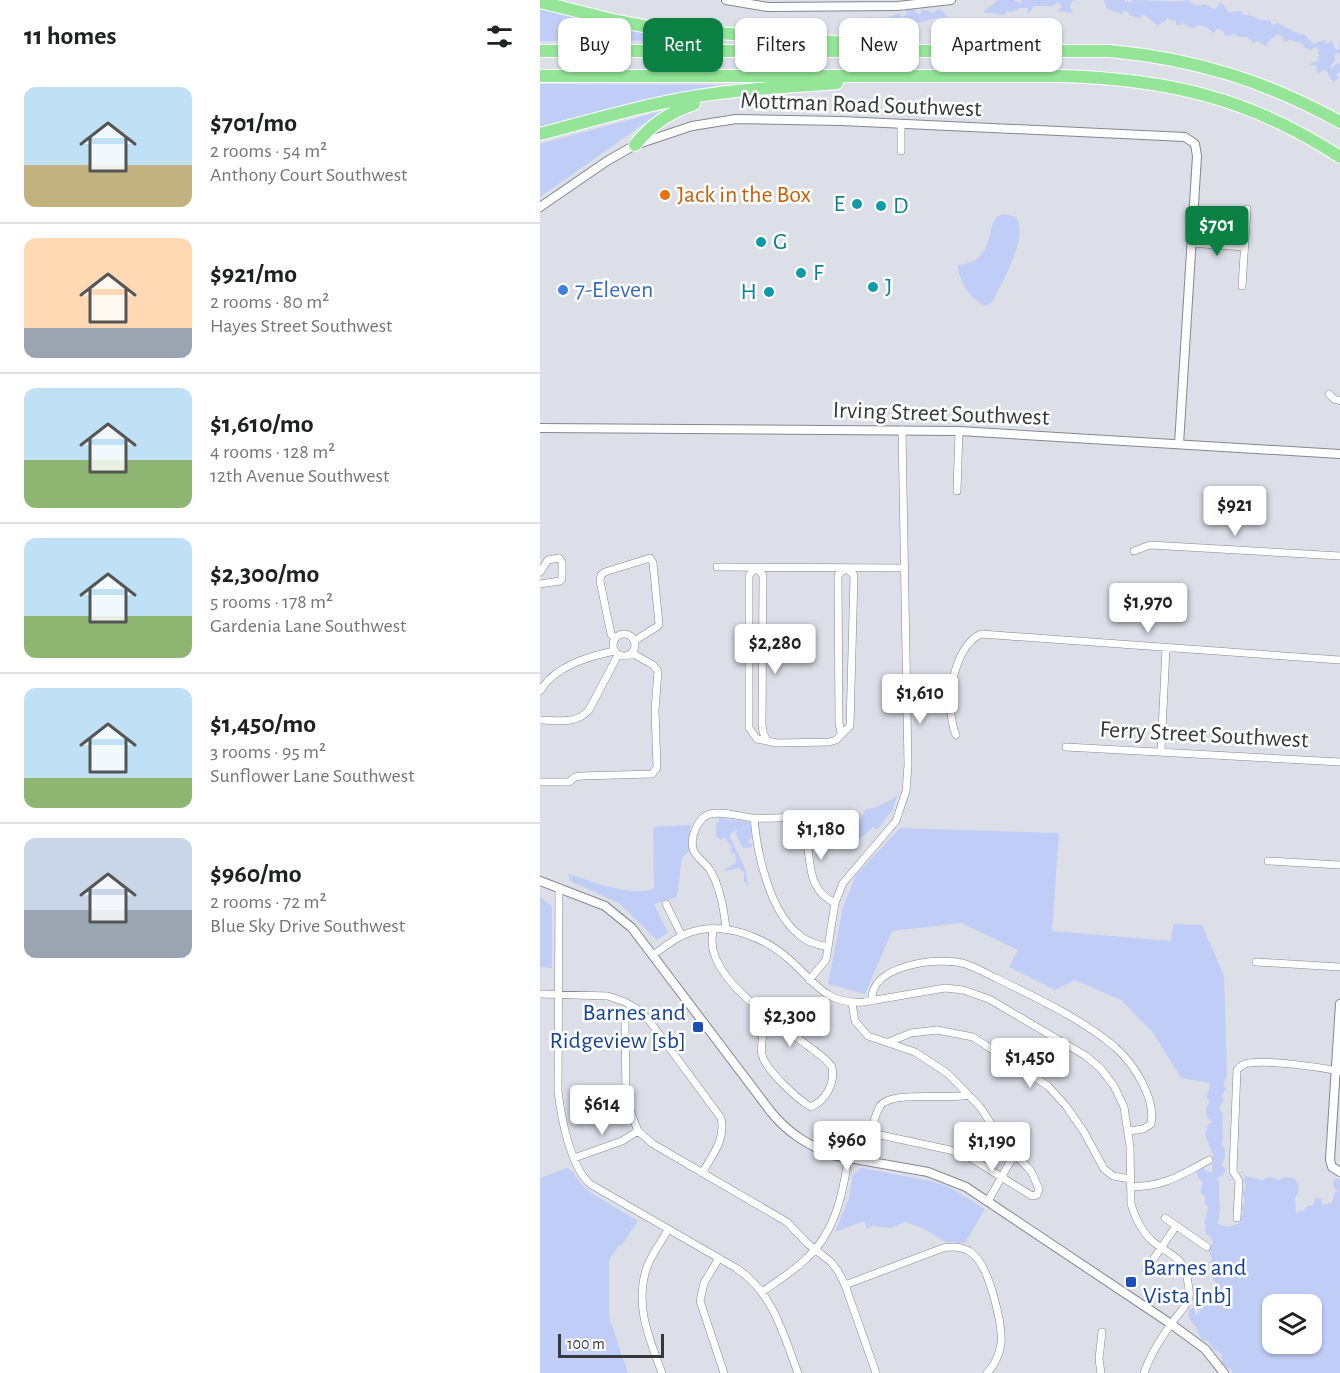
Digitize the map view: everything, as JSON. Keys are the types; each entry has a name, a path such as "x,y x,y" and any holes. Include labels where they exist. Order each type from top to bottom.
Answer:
{"highway":[{"path":"564,0 635,17 735,32"},
{"path":"540,2 635,25 735,34"},
{"path":"540,51 839,51"},
{"path":"919,51 1093,51 1163,58 1197,64 1254,81 1289,95 1340,122"},
{"path":"540,76 1088,77 1170,86 1223,99 1249,108 1298,131 1340,157"},
{"path":"540,134 702,95 895,76"},
{"path":"635,145 655,123 678,109 695,103 769,88"}],"street":[{"path":"726,0 768,7 816,3 898,6 951,0"},
{"name":"Mottman Road Southwest","path":"540,207 608,160 635,145 692,126 736,119 1178,135 1190,140 1197,150 1191,243"},
{"path":"901,124 901,151"},
{"path":"1242,286 1247,209"},
{"path":"1179,444 1191,243 1244,247"},
{"path":"1329,394 1340,401"},
{"name":"Irving Street Southwest","path":"540,428 959,431 1340,454"},
{"path":"809,980 826,960 835,903 843,883 860,860 896,821 906,791 908,765 906,568 902,430"},
{"path":"957,491 959,431"},
{"path":"1134,551 1150,545 1340,556"},
{"path":"540,572 548,560 559,558 562,562 560,581 540,584"},
{"path":"615,639 611,634 600,581 601,575 650,558 653,563 659,624 634,641"},
{"path":"717,567 906,568"},
{"path":"756,568 749,575 749,728 757,739 777,743 829,742 836,740 850,726 852,720 854,575 846,568"},
{"path":"756,568 764,575 762,725 767,741"},
{"path":"841,733 839,723 838,575 846,568"},
{"path":"540,692 551,678 578,661 616,653 625,657 632,654 635,647 631,637 624,634 615,639 612,645 616,653"},
{"path":"956,735 950,701 951,691 967,643 981,634 1340,660"},
{"path":"1161,751 1166,648"},
{"path":"540,720 578,720 589,710 616,653"},
{"path":"540,782 569,782 581,776 656,772 655,710 658,671 653,665 632,654"},
{"name":"Ferry Street Southwest","path":"1066,747 1340,762"},
{"path":"726,929 724,912 714,878 708,866 693,851 692,841 699,822 710,814 754,818 794,817 802,825 814,883 821,894 835,903"},
{"path":"754,818 762,870 776,903 801,937 828,947"},
{"path":"1268,861 1340,865"},
{"path":"540,881 595,901 614,912 632,928 780,1122 802,1140 817,1149 848,1158 940,1176 966,1187 1171,1324 1205,1349 1224,1373"},
{"path":"559,888 559,1100 579,1171 590,1184 745,1274 762,1292 776,1314 798,1373"},
{"path":"666,904 682,936"},
{"path":"713,928 712,944 720,967 748,999 832,1067 834,1079 818,1104 811,1107 803,1103 788,1090 766,1062 762,1054 763,1031 774,1022"},
{"path":"653,955 682,936 701,929 726,929 759,940 780,951 825,994 852,1003 945,988 963,990 989,999 1086,1056 1101,1069 1114,1086 1124,1107 1129,1131 1131,1204 1136,1220 1146,1234 1173,1255 1187,1273 1189,1297 1155,1348 1144,1373"},
{"path":"872,1001 874,990 881,977 888,972 938,962 968,965 1016,987 1099,1036 1124,1056 1145,1090 1152,1115 1151,1124 1143,1129 1129,1131"},
{"path":"1256,962 1340,967"},
{"path":"540,994 603,995 620,999 648,1019 721,1118 721,1138 702,1173"},
{"path":"852,1003 852,1013 859,1027 868,1036 889,1042 928,1059 947,1073 980,1107 1003,1142 1031,1171 1039,1189 1037,1195 1032,1196 971,1158 950,1150 871,1133"},
{"path":"1340,1004 1338,1070 1330,1160 1332,1167 1340,1172"},
{"path":"631,1005 625,1021 625,1088 629,1112 638,1131 653,1144 787,1222 838,1271 876,1373"},
{"path":"889,1042 911,1033 937,1030 973,1037 1048,1086 1066,1106 1084,1132 1104,1169 1113,1176 1131,1179"},
{"path":"1237,1218 1239,1180 1233,1171 1237,1070 1241,1065 1247,1063 1338,1070"},
{"path":"864,1161 880,1106 890,1099 957,1098 968,1095"},
{"path":"574,1158 622,1141 638,1131"},
{"path":"988,1201 1014,1155"},
{"path":"762,1292 793,1270 815,1250 828,1231 838,1207 848,1158"},
{"path":"1130,1187 1152,1187 1165,1183 1209,1160"},
{"path":"1165,1218 1207,1247"},
{"path":"1146,1270 1176,1226"},
{"path":"662,1373 645,1327 641,1297 647,1266 668,1230"},
{"path":"845,1285 944,1248 957,1247 970,1252 980,1261 994,1298 999,1322 1001,1337 999,1351 987,1373"},
{"path":"719,1258 704,1282 700,1301 724,1373"},
{"path":"1101,1373 1102,1332"}],"shaded area":[{"path":"998,0 1014,0 1021,4 1022,0 1077,0 1072,1 1070,7 1073,13 1057,11 1062,6 1057,2 1053,6 1033,6 1030,13 1027,12 1028,8 1011,12 1007,10 1005,15 983,12"},
{"path":"1104,0 1124,0 1126,2 1128,0 1129,3 1133,0 1189,0 1194,4 1204,4 1215,9 1221,2 1228,12 1241,11 1243,15 1270,20 1272,25 1277,23 1305,35 1313,44 1325,40 1326,44 1332,41 1335,49 1339,50 1340,42 1340,54 1336,53 1335,61 1330,66 1332,69 1337,63 1340,64 1340,72 1336,74 1339,78 1331,80 1327,71 1323,70 1319,73 1317,66 1310,65 1320,60 1317,57 1320,56 1318,53 1320,50 1315,47 1311,50 1303,47 1304,44 1290,40 1284,42 1283,37 1277,34 1267,43 1267,47 1257,41 1253,43 1247,37 1238,37 1235,34 1226,36 1222,30 1217,29 1213,33 1207,27 1198,25 1192,28 1182,23 1182,25 1176,25 1176,20 1170,20 1167,17 1167,20 1157,25 1143,14 1141,18 1129,15 1129,12 1124,11 1122,14 1106,8"},
{"path":"540,6 583,18 558,18 558,41 540,41"},
{"path":"913,9 921,14 922,9 934,13 941,9 947,17 931,18 919,22 919,18 879,18 899,13 902,17 907,15 906,10"},
{"path":"631,30 643,32 643,41 631,41"},
{"path":"540,84 719,85 652,99 540,128"},
{"path":"662,111 540,197 540,144"},
{"path":"1004,214 1016,217 1019,226 1017,248 992,302 986,306 966,289 958,265 972,261 981,255 986,247 993,223 997,217"},
{"path":"897,796 893,809 877,830 873,827 859,839 851,843 842,843 837,848 834,840 830,840 836,834 840,823 855,830 866,809 878,806"},
{"path":"719,818 750,822 752,838 749,838 749,843 752,843 751,847 743,848 736,835 737,830 730,834 747,875 747,888 744,882 744,871 740,868 726,871 725,869 736,863 735,853 732,854 730,849 732,848 725,837 720,840 716,836 716,823 719,822"},
{"path":"690,825 689,851 682,858 677,897 654,904 668,933 657,940 619,903 570,881 568,874 624,890 646,891 654,888 653,827"},
{"path":"900,828 1059,833 1052,931 1171,941 1173,924 1202,925 1224,976 1227,1075 1223,1085 1226,1089 1221,1096 1224,1100 1219,1108 1223,1114 1222,1145 1225,1149 1225,1157 1221,1165 1226,1169 1223,1176 1216,1178 1219,1181 1218,1224 1228,1227 1240,1223 1239,1219 1243,1214 1242,1208 1245,1201 1242,1194 1246,1187 1243,1181 1245,1176 1262,1180 1269,1177 1279,1180 1285,1177 1294,1178 1299,1186 1295,1198 1296,1214 1313,1205 1315,1198 1321,1199 1322,1205 1332,1203 1335,1192 1337,1192 1333,1184 1335,1179 1340,1179 1340,1373 1233,1373 1231,1369 1222,1365 1222,1354 1213,1349 1208,1341 1202,1340 1189,1318 1189,1310 1194,1307 1196,1316 1203,1304 1215,1295 1212,1290 1217,1284 1213,1280 1213,1273 1209,1266 1212,1259 1208,1249 1213,1244 1210,1235 1206,1235 1205,1229 1204,1221 1208,1207 1204,1202 1206,1197 1201,1194 1203,1182 1196,1172 1201,1167 1210,1173 1213,1171 1213,1155 1205,1134 1208,1125 1212,1122 1207,1117 1206,1108 1210,1101 1207,1098 1210,1083 1181,1078 1154,1034 1121,1000 1075,980 1055,990 1009,967 1018,950 961,923 892,931 865,994 828,984 843,907 856,875"},
{"path":"540,897 552,906 552,968 540,967"},
{"path":"567,1168 574,1172 585,1188 593,1194 638,1221 609,1260 609,1317 628,1373 540,1373 540,1178"},
{"path":"861,1168 930,1181 949,1187 985,1209 965,1243 946,1242 922,1228 905,1222 892,1228 872,1226 867,1229 864,1221 835,1232 849,1198 853,1175"}],"place":[{"name":"Jack in the Box","path":"665,195"},
{"name":"E","path":"857,204"},
{"name":"D","path":"881,206"},
{"name":"G","path":"761,242"},
{"name":"F","path":"801,273"},
{"name":"J","path":"873,287"},
{"name":"7-Eleven","path":"563,290"},
{"name":"H","path":"769,292"},
{"name":"Barnes and Ridgeview [sb]","path":"698,1027"},
{"name":"Barnes and Vista [nb]","path":"1131,1282"}]}
